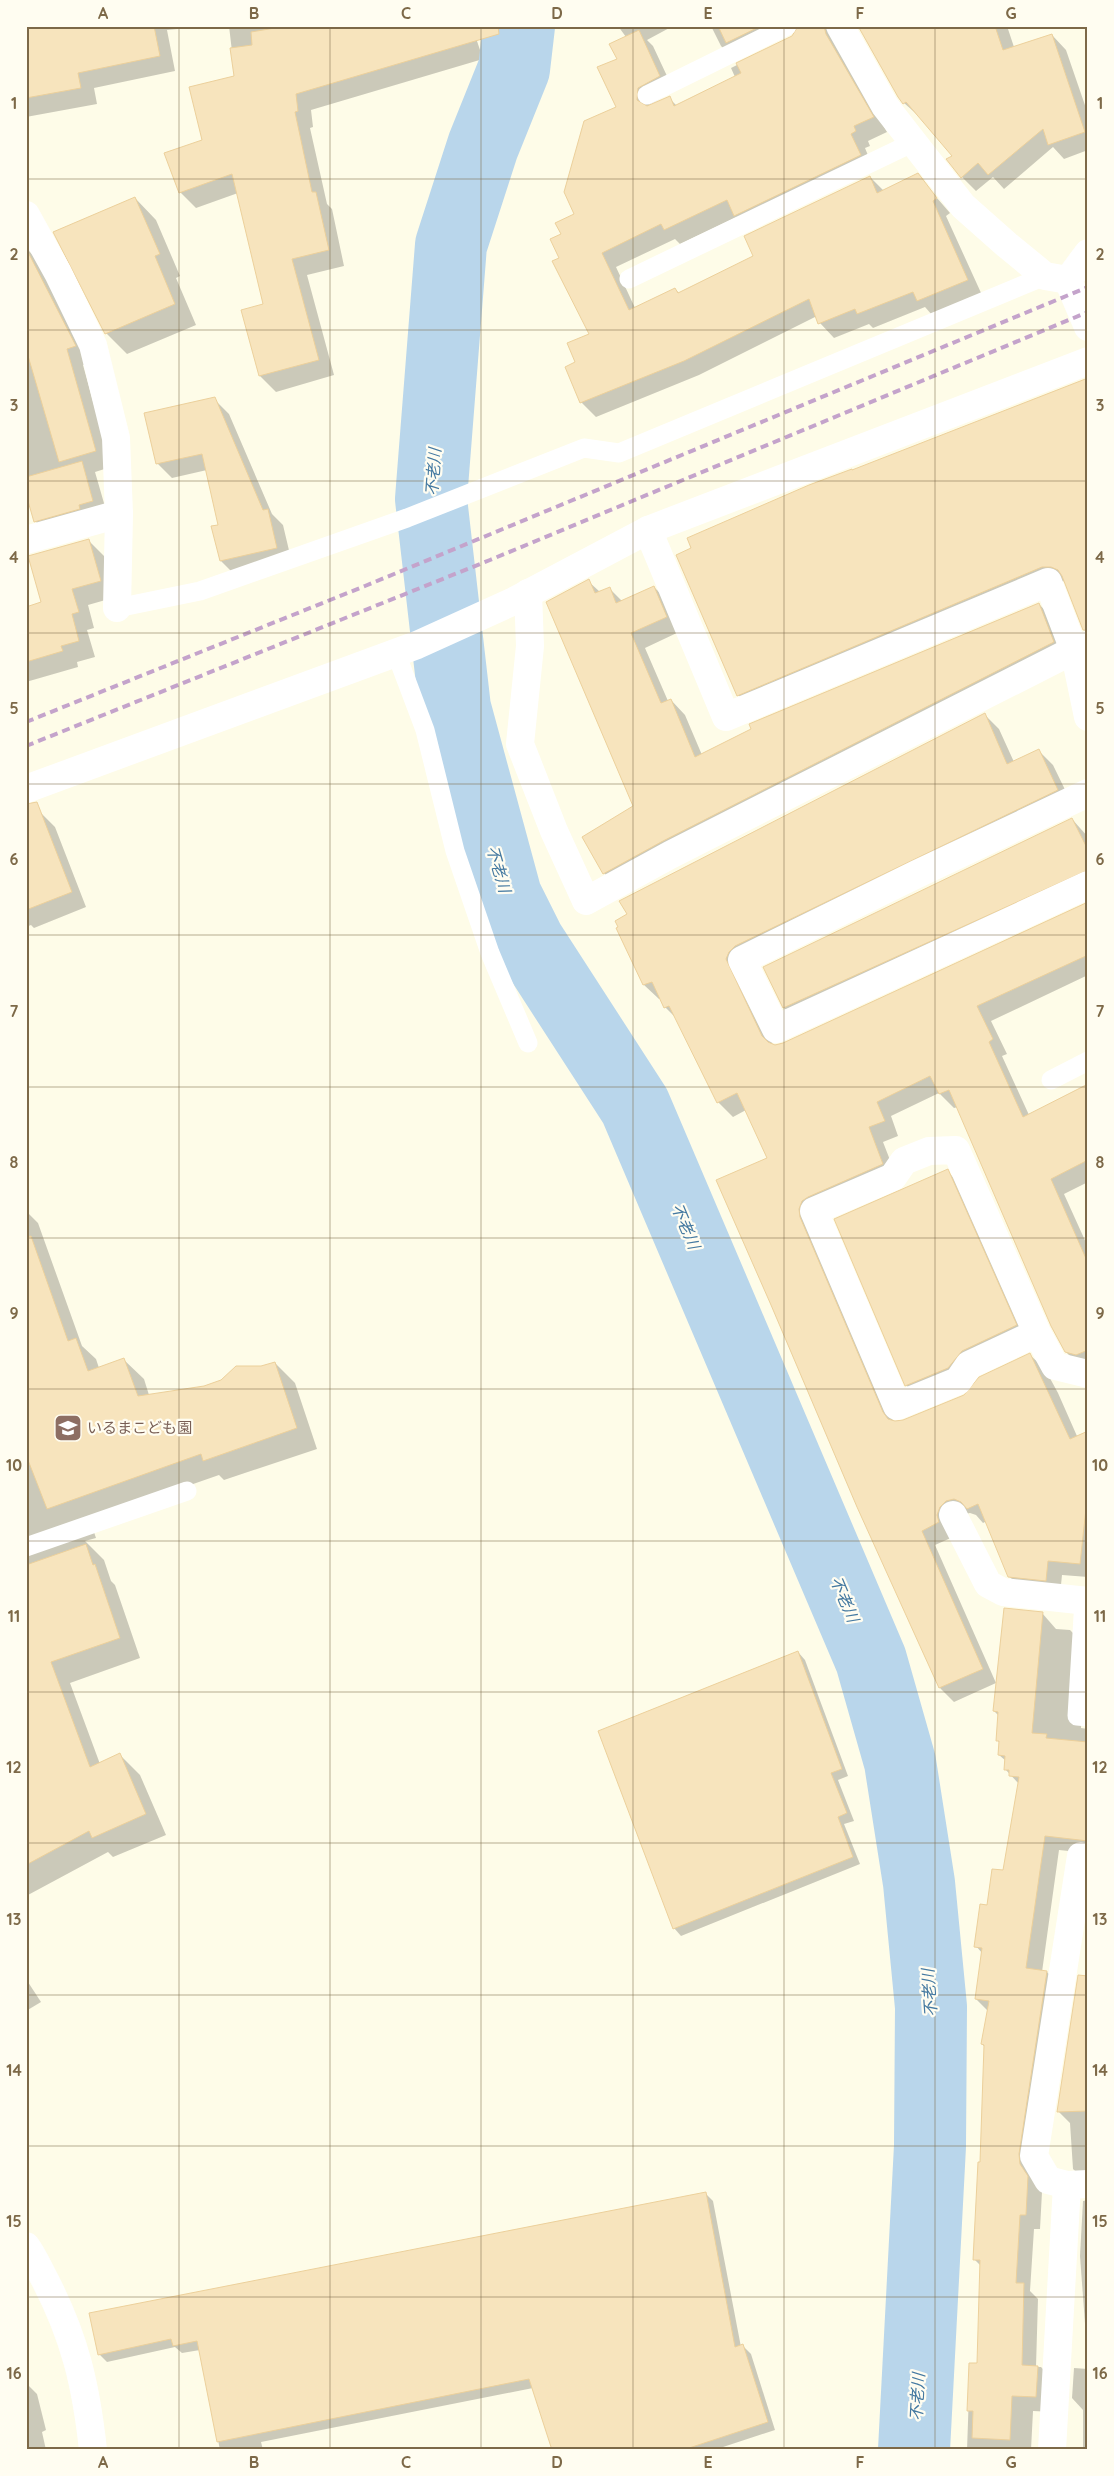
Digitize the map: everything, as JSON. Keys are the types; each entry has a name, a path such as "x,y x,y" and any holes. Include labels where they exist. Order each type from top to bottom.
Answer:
{"street":[{"path":"840,26 885,106 963,206 1006,245 1057,278 1088,327"},
{"path":"26,215 58,273 93,345 116,438 119,514 117,608"},
{"path":"1057,278 1088,253"},
{"path":"26,789 406,649 521,597 648,530 1088,361"},
{"path":"26,540 119,514"},
{"path":"648,530 726,717 1048,582 1081,647 1088,716"},
{"path":"521,597 530,646 520,744 554,831 586,901 670,855 1081,647"},
{"path":"1088,793 916,874 742,960 776,1029 1088,885"},
{"path":"1037,1334 969,1365 958,1381 897,1406 814,1211 893,1177 904,1160 929,1151 956,1150 1037,1334 1055,1366 1088,1374"},
{"path":"953,1515 988,1584 1003,1592 1086,1600"},
{"path":"1052,2450 1077,2184 1048,2180 1034,2156 1081,1856 1088,1857"},
{"path":"26,2246 60,2308 77,2358 88,2400 93,2450"}],"lane":[{"path":"647,95 787,26"},
{"path":"629,279 912,143"},
{"path":"117,608 200,590 407,518 509,476 584,448 619,453 1057,278"},
{"path":"406,649 461,870 490,953 528,1043"},
{"path":"1051,1080 1088,1061"},
{"path":"26,1547 187,1490"},
{"path":"1086,1600 1077,1716 1088,1716"}],"building":[{"path":"26,26 154,26 160,56 78,73 81,88 26,98"},
{"path":"287,26 498,26 499,34 296,94 298,111 295,112 312,192 316,192 329,250 292,259 319,360 259,376 241,310 263,304 232,174 179,193 164,153 202,140 189,87 234,76 230,48 252,45 251,32"},
{"path":"718,26 761,26 726,43"},
{"path":"798,26 824,26 826,34 874,117 854,126 856,131 851,134 861,155 734,216 727,200 664,230 661,224 602,253 629,310 675,288 678,293 753,256 744,236 870,176 877,193 918,173 937,198 933,201 968,280 917,301 913,292 857,314 855,309 818,324 809,299 684,361 580,403 565,367 575,362 567,343 589,334 552,261 559,258 550,239 561,234 555,223 574,214 564,192 584,121 616,107 597,67 617,59 609,44 639,30 660,76 638,88 637,100 647,106 670,96 674,106 741,73 736,63 792,36"},
{"path":"858,26 995,26 1003,50 1052,34 1085,132 1048,145 1043,129 988,175 978,163 961,178 946,159 952,156 906,102 903,104 898,97"},
{"path":"135,197 160,254 155,256 175,304 105,334 53,232"},
{"path":"26,248 76,346 67,349 96,451 59,462 26,349"},
{"path":"1088,378 1088,630 1083,630 1058,570 1051,567 1042,567 737,696 676,555 691,548 687,538 809,485"},
{"path":"215,397 263,510 268,509 277,548 220,561 211,526 218,525 202,454 156,464 144,413"},
{"path":"82,461 93,501 79,505 80,509 34,522 26,494 26,477"},
{"path":"89,539 101,581 72,589 79,612 72,614 79,641 61,646 63,651 26,662 26,607 41,602 28,556"},
{"path":"589,579 595,593 610,587 616,603 654,586 667,617 631,633 661,703 671,699 695,757 751,729 749,724 1039,603 1054,642 663,841 603,874 582,837 633,806 546,602"},
{"path":"985,713 1007,764 1039,749 1058,790 735,946 729,952 726,959 762,1036 768,1042 775,1045 783,1043 1088,902 1088,955 977,1006 993,1039 989,1042 1023,1117 1088,1084 1088,1160 1051,1179 1088,1263 1088,1350 1076,1355 1065,1352 1051,1326 949,1090 939,1094 930,1076 877,1102 885,1121 869,1127 883,1164 808,1197 802,1201 799,1209 800,1217 883,1412 888,1419 895,1421 903,1420 964,1395 979,1377 1030,1353 1070,1439 1088,1431 1088,1490 1080,1564 1048,1561 1046,1581 1008,1577 978,1504 967,1509 961,1502 954,1499 946,1501 940,1507 937,1515 939,1522 922,1531 983,1669 939,1688 857,1507 716,1180 767,1158 737,1093 717,1103 669,1006 664,1008 652,982 643,985 616,928 618,927 615,921 627,914 619,901"},
{"path":"37,802 72,892 26,910 26,804"},
{"path":"1072,818 1088,850 1088,870 783,1008 763,967"},
{"path":"948,1169 1017,1325 962,1351 948,1368 905,1386 834,1219"},
{"path":"31,1236 68,1341 76,1338 88,1371 124,1358 138,1396 204,1386 221,1380 236,1366 261,1366 275,1362 297,1428 203,1461 201,1454 47,1509 26,1455 26,1237"},
{"path":"86,1544 93,1565 95,1564 120,1638 51,1662 90,1767 120,1753 146,1814 92,1838 89,1831 26,1865 26,1565"},
{"path":"1004,1608 1043,1612 1032,1733 1047,1734 1046,1738 1088,1742 1088,1841 1045,1836 1026,1968 1047,1971 1019,2154 1020,2164 1028,2176 1026,2215 1020,2215 1016,2283 1024,2283 1022,2365 1038,2366 1036,2397 1012,2396 1010,2440 972,2438 973,2411 967,2411 969,2363 977,2363 980,2260 973,2260 978,2162 980,2162 984,2045 981,2044 989,2001 975,1999 982,1948 974,1947 980,1904 987,1905 992,1869 1003,1870 1019,1777 1009,1776 1009,1770 1004,1770 1005,1756 998,1755 999,1741 996,1741 998,1712 993,1711"},
{"path":"798,1651 842,1769 831,1773 847,1813 838,1817 853,1857 673,1929 598,1731"},
{"path":"1078,1975 1088,1976 1088,2111 1057,2112"},
{"path":"706,2192 735,2347 743,2344 768,2422 683,2450 552,2450 529,2379 217,2442 197,2341 173,2346 171,2339 98,2355 89,2313"}],"waterway":[{"name":"不老川","path":"519,26 514,69 483,146 451,245 431,499 455,708 506,896 529,942 635,1106 871,1660 900,1762 919,1883 931,2007 930,2146 914,2450"}],"railway":[{"path":"26,722 365,586 1088,287"},
{"path":"26,746 490,560 1088,312"}],"place":[{"name":"いるまこども園","path":"68,1428"}]}
